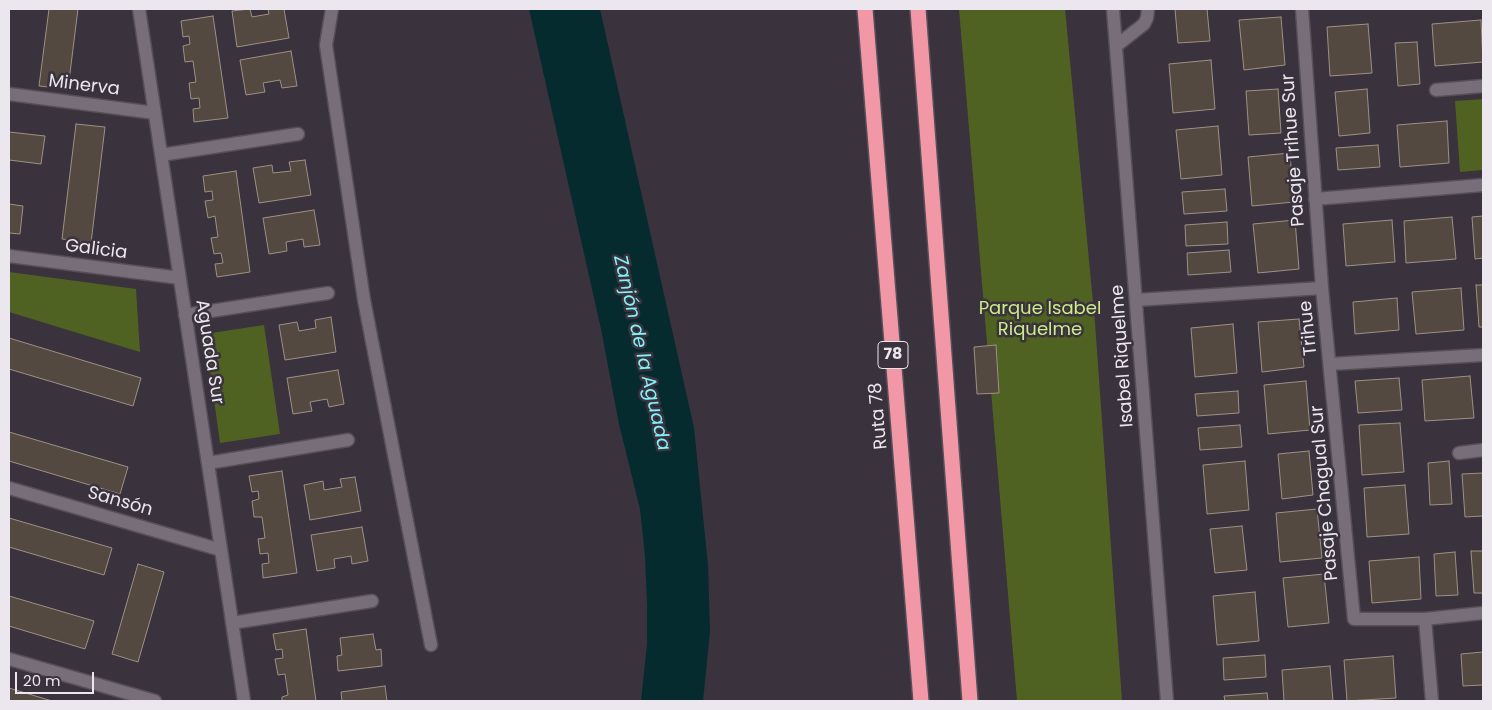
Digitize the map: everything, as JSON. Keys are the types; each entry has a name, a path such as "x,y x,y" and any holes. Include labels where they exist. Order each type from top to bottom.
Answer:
{"highway":[{"name":"Ruta 78","path":"865,9 921,701"},
{"path":"918,9 970,701"}],"street":[{"name":"Aguada Sur","path":"139,9 244,701"},
{"path":"332,9 326,45 364,300 431,645"},
{"name":"Isabel Riquelme","path":"1113,9 1167,701"},
{"path":"1116,46 1144,24 1148,9"},
{"name":"Pasaje Trihue Sur","path":"1302,9 1322,288"},
{"path":"1436,90 1483,86"},
{"name":"Minerva","path":"9,94 155,113"},
{"path":"161,155 298,134"},
{"path":"1315,199 1483,185"},
{"name":"Galicia","path":"9,256 180,278"},
{"path":"1137,300 1322,288"},
{"name":"Trihue","path":"1322,288 1330,364"},
{"path":"185,315 328,293"},
{"path":"1330,364 1483,355"},
{"name":"Pasaje Chagual Sur","path":"1330,364 1354,619 1426,619"},
{"path":"208,463 348,440"},
{"path":"1459,453 1483,450"},
{"name":"Sansón","path":"9,488 221,550"},
{"path":"232,623 372,601"},
{"path":"1432,701 1426,619 1483,613"},
{"path":"9,658 155,701"}],"green space":[{"name":"Parque Isabel Riquelme","path":"959,9 1065,9 1095,323 1122,701 1017,701"},
{"path":"1483,99 1483,170 1460,172 1455,101"},
{"path":"9,272 136,289 140,352 9,312"},
{"path":"264,325 280,434 220,443 205,334"}],"water":[{"name":"Zanjón de la Aguada","path":"529,9 600,9 694,428 708,565 710,632 703,701 641,701 647,644 647,604 645,556 640,509 619,424 601,329"}],"building":[{"path":"49,9 78,9 68,89 39,86"},
{"path":"250,9 252,17 269,14 268,9 284,9 289,38 237,47 232,11"},
{"path":"1175,9 1207,9 1210,41 1178,43"},
{"path":"213,16 228,118 194,122 193,109 200,108 199,98 191,99 189,83 196,82 193,61 185,62 183,46 190,44 189,36 183,37 181,21"},
{"path":"1281,17 1285,65 1244,70 1239,20"},
{"path":"1481,20 1483,62 1435,66 1432,24"},
{"path":"1368,24 1372,73 1330,76 1327,27"},
{"path":"1417,42 1420,84 1398,86 1395,43"},
{"path":"291,51 297,86 282,88 280,80 263,83 265,92 246,95 240,60"},
{"path":"1211,60 1215,109 1173,113 1169,64"},
{"path":"1278,89 1281,133 1249,135 1246,91"},
{"path":"1367,89 1370,133 1339,136 1335,92"},
{"path":"1447,121 1449,163 1400,167 1397,125"},
{"path":"76,124 105,127 91,243 62,239"},
{"path":"1218,126 1222,175 1181,179 1176,130"},
{"path":"9,132 45,136 41,164 9,160"},
{"path":"1378,145 1380,167 1338,170 1336,148"},
{"path":"1290,153 1294,202 1252,206 1248,157"},
{"path":"305,160 311,195 259,203 253,168 272,165 273,173 291,171 289,162"},
{"path":"236,171 250,272 217,277 215,264 223,263 221,253 214,254 211,238 218,237 215,216 208,218 205,201 213,200 212,191 205,192 203,176"},
{"path":"1225,189 1227,211 1184,214 1182,192"},
{"path":"9,204 23,206 20,234 9,233"},
{"path":"314,210 320,245 304,247 303,239 286,242 287,251 269,254 263,218"},
{"path":"1483,216 1483,258 1475,259 1472,217"},
{"path":"1452,217 1456,259 1406,263 1404,221"},
{"path":"1295,220 1299,269 1258,273 1253,224"},
{"path":"1392,220 1395,262 1346,266 1343,224"},
{"path":"1227,222 1228,244 1186,246 1185,225"},
{"path":"1229,250 1231,272 1188,275 1187,253"},
{"path":"1476,285 1483,285 1483,327 1479,327"},
{"path":"1461,288 1464,330 1416,334 1412,292"},
{"path":"1397,298 1399,330 1355,334 1353,302"},
{"path":"331,317 336,352 285,360 279,325 297,322 299,331 316,328 315,320"},
{"path":"1299,319 1304,367 1262,372 1258,322"},
{"path":"1233,324 1237,373 1195,377 1191,328"},
{"path":"9,338 141,378 133,406 9,369"},
{"path":"996,345 999,393 977,394 974,347"},
{"path":"338,370 344,404 329,407 327,399 310,402 312,411 293,414 287,378"},
{"path":"1470,376 1474,418 1425,421 1422,380"},
{"path":"1399,378 1402,410 1358,413 1355,381"},
{"path":"1306,381 1310,430 1268,434 1264,385"},
{"path":"1238,391 1239,413 1197,416 1195,394"},
{"path":"1400,423 1404,472 1362,475 1359,425"},
{"path":"1240,425 1242,447 1200,450 1198,428"},
{"path":"9,432 128,467 120,494 9,461"},
{"path":"1309,451 1313,495 1282,499 1278,454"},
{"path":"1245,461 1249,510 1207,514 1203,465"},
{"path":"1449,461 1452,504 1430,505 1428,463"},
{"path":"282,471 297,573 263,578 262,564 269,563 268,553 260,554 258,539 265,538 262,517 254,517 252,501 259,499 258,491 252,492 249,476"},
{"path":"1483,473 1483,516 1465,517 1462,474"},
{"path":"355,477 361,511 310,520 304,485 323,481 324,490 342,487 340,479"},
{"path":"1405,485 1409,534 1367,537 1364,488"},
{"path":"1317,509 1322,558 1280,562 1276,513"},
{"path":"9,518 112,548 104,575 9,547"},
{"path":"1242,526 1247,570 1215,573 1210,529"},
{"path":"362,527 368,561 352,564 351,556 334,559 335,568 317,571 311,535"},
{"path":"1471,551 1483,551 1483,593 1474,593"},
{"path":"1455,552 1458,595 1436,596 1434,554"},
{"path":"1419,557 1421,599 1372,603 1369,561"},
{"path":"138,564 164,572 138,662 112,654"},
{"path":"1324,574 1329,623 1288,627 1283,578"},
{"path":"1255,592 1259,641 1217,645 1213,596"},
{"path":"9,596 94,621 85,649 9,626"},
{"path":"306,629 316,701 282,701 282,697 288,695 285,674 278,675 275,659 283,658 282,649 276,650 273,634"},
{"path":"373,634 376,650 381,649 382,666 338,671 337,656 342,655 340,638"},
{"path":"1483,652 1483,685 1463,686 1461,654"},
{"path":"1265,655 1266,677 1224,680 1223,658"},
{"path":"1393,656 1396,698 1347,701 1344,660"},
{"path":"1330,666 1333,701 1284,701 1282,670"},
{"path":"385,686 387,701 342,701 341,692"},
{"path":"9,688 52,701 9,701"},
{"path":"1267,693 1268,701 1225,701 1224,696"}]}
